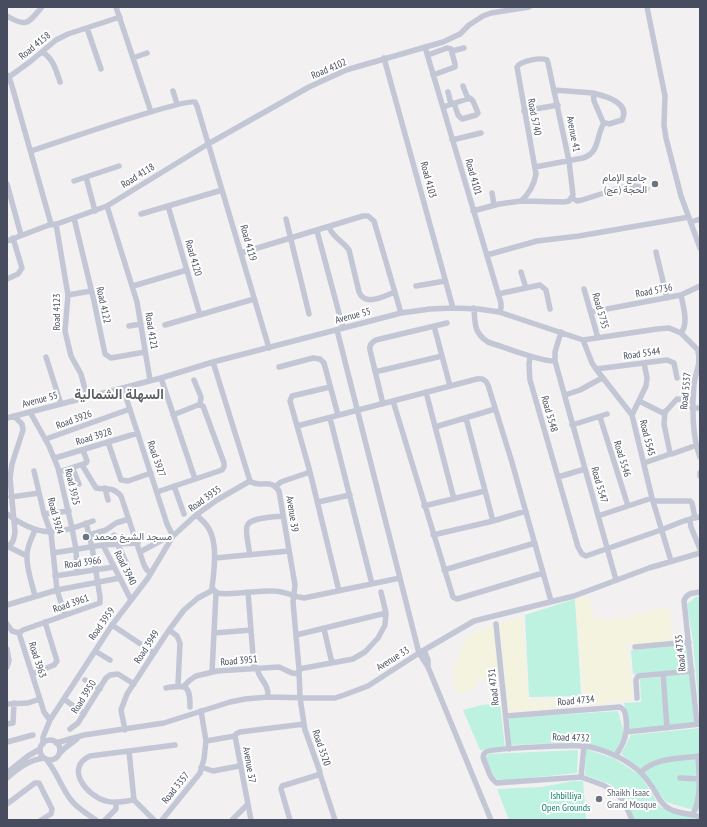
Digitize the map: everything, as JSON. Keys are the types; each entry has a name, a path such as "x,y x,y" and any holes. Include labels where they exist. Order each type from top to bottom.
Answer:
{"street":[{"path":"7,16 19,23 26,22 31,19 42,7"},
{"path":"116,7 151,112"},
{"name":"Road 4102","path":"208,144 309,87 346,70 443,42 460,34 469,25 491,13 530,7"},
{"path":"647,7 665,96 664,118 666,138 681,196 700,248"},
{"name":"Road 4158","path":"8,76 27,65 50,44 62,36 120,17"},
{"path":"87,28 101,69"},
{"name":"Road 4101","path":"425,46 498,294 501,308 499,312"},
{"path":"428,55 447,48 450,49 456,65 454,68 433,75"},
{"path":"452,52 464,48"},
{"path":"42,52 50,58 57,71 60,82"},
{"path":"133,58 147,53"},
{"name":"Road 4103","path":"384,58 453,308"},
{"name":"Avenue 41","path":"517,71 517,65 522,62 543,58 546,59 548,63 569,161 574,190 572,198"},
{"name":"Road 5740","path":"517,71 535,167"},
{"name":"Road 4123","path":"8,76 9,87 53,224 68,295 65,331 71,356 81,374 87,397"},
{"path":"463,86 468,99"},
{"path":"554,90 593,93 606,96 614,100 620,105 623,116 620,121 611,124 604,123"},
{"path":"173,91 177,104"},
{"path":"443,107 453,104 470,98 474,101 478,113 462,119 458,115 453,104 448,92"},
{"path":"593,93 594,101 604,123"},
{"path":"31,152 151,112 193,100 197,104 208,144"},
{"path":"524,111 558,105"},
{"path":"522,201 528,195 533,184 536,174 535,167 586,157 593,152 604,123"},
{"path":"452,140 481,133"},
{"name":"Road 4119","path":"208,144 268,348"},
{"name":"Road 4118","path":"74,218 107,206 208,144"},
{"path":"74,181 119,166"},
{"path":"86,177 95,211"},
{"path":"7,184 21,235"},
{"path":"473,210 522,201 564,202 569,201 572,198 577,201 629,186 647,189"},
{"path":"141,214 222,190"},
{"path":"492,193 494,205"},
{"name":"Road 4121","path":"107,206 133,286 150,380"},
{"name":"Road 4120","path":"168,206 200,315"},
{"path":"241,253 366,216 373,219 401,313"},
{"path":"7,279 18,274 22,268 10,239 74,218"},
{"name":"Road 4122","path":"74,218 104,352 106,355 113,357 145,352"},
{"path":"286,219 309,314"},
{"path":"487,255 537,241 690,219 700,219"},
{"path":"329,227 333,235 349,250 358,292 362,298 371,300 395,292"},
{"path":"317,231 343,328"},
{"path":"656,252 667,298"},
{"path":"133,286 187,270"},
{"path":"521,272 526,288"},
{"path":"416,286 446,282"},
{"path":"498,294 538,285 544,287 546,290 550,309"},
{"path":"681,295 700,286"},
{"name":"Road 5735","path":"584,289 598,338"},
{"path":"68,295 91,290"},
{"name":"Road 5736","path":"591,312 681,295 686,321 684,329 681,333"},
{"path":"165,325 254,299"},
{"name":"Avenue 55","path":"7,418 401,313 453,308 474,308 499,312 583,340 669,328 681,333"},
{"path":"474,308 476,329 479,335 488,342 550,362 555,361"},
{"path":"383,404 370,348 373,342 447,323"},
{"path":"129,326 141,324"},
{"path":"434,326 450,386"},
{"path":"337,330 400,578 422,652 491,820"},
{"name":"Road 5547","path":"563,333 555,352 555,361 616,580"},
{"path":"681,333 699,351"},
{"name":"Road 5545","path":"583,340 596,370 632,415 670,561"},
{"name":"Road 5537","path":"699,351 700,363 695,377 692,408 700,457"},
{"path":"375,372 442,356"},
{"name":"Road 5548","path":"530,356 528,374 578,547 582,554 586,556 607,549"},
{"path":"46,357 61,404"},
{"path":"280,367 318,358 324,364 338,416"},
{"name":"Road 5544","path":"596,370 670,360 675,365 677,378"},
{"path":"213,362 250,481"},
{"path":"632,415 647,382 644,363"},
{"path":"161,378 195,479"},
{"path":"565,395 580,390 602,378"},
{"path":"297,426 477,379 484,379 488,385 551,601"},
{"path":"157,492 222,470 224,465 204,408 200,405 200,396 194,380"},
{"path":"330,387 291,397 290,401 318,502 339,591"},
{"name":"Road 3927","path":"123,388 167,524 173,536"},
{"path":"426,392 454,498"},
{"path":"670,454 664,424 665,412 677,399 693,401"},
{"path":"393,401 452,596 457,599 543,573"},
{"path":"639,401 660,412 665,412"},
{"path":"173,415 200,405"},
{"path":"692,408 700,408"},
{"name":"Road 3926","path":"46,439 130,409"},
{"path":"435,427 495,409"},
{"name":"Road 3925","path":"30,412 55,458 69,511 76,549 76,572"},
{"path":"572,425 608,414"},
{"path":"14,416 22,424 23,433 8,478 14,519 14,539 8,547 27,556"},
{"name":"Road 5546","path":"600,417 628,506"},
{"path":"330,418 372,584"},
{"path":"466,418 493,521"},
{"name":"Road 3928","path":"55,458 138,433"},
{"path":"108,442 121,480 128,481 151,473"},
{"path":"644,463 697,445"},
{"path":"59,472 82,465 87,461 83,450"},
{"path":"82,465 96,488 105,488 117,491 121,496 145,567 151,573"},
{"path":"73,468 79,484"},
{"path":"558,477 585,469"},
{"name":"Road 3924","path":"34,471 44,514 51,533 57,590 66,615"},
{"path":"276,486 281,482 310,472"},
{"name":"Avenue 39","path":"250,481 254,484 272,484 276,486 279,491 294,581 300,698"},
{"name":"Road 3935","path":"173,536 196,515 225,495 250,481"},
{"path":"174,486 184,514"},
{"path":"105,488 108,500"},
{"path":"10,499 40,492"},
{"path":"424,506 485,492"},
{"path":"318,502 350,495"},
{"path":"598,516 628,506 653,500 690,501 692,503 695,518 691,527 700,549"},
{"path":"44,514 69,511"},
{"path":"433,535 493,521 526,511"},
{"path":"7,514 35,530 51,533 93,521"},
{"path":"196,515 205,523 210,532 215,558 212,588 217,592 212,672"},
{"path":"250,555 247,528 249,523 254,520 283,516"},
{"path":"607,549 695,518"},
{"path":"89,535 106,530 116,523 129,519"},
{"name":"Road 3961","path":"19,633 23,630 100,603 101,601 92,547 86,524"},
{"path":"35,530 27,556 29,572 36,596"},
{"path":"114,535 132,575"},
{"name":"Road 3959","path":"42,747 43,737 50,720 112,625 151,573 173,536"},
{"path":"140,552 162,540"},
{"name":"Road 3940","path":"53,553 117,543 138,544"},
{"path":"444,570 535,543"},
{"name":"Road 3940","path":"103,545 131,600"},
{"path":"215,558 289,551"},
{"name":"Avenue 33","path":"55,742 84,735 164,723 230,702 245,699 268,697 334,698 357,691 474,621 585,592 670,561 700,553"},
{"name":"Road 3966","path":"55,576 114,567"},
{"path":"7,605 57,590 120,578"},
{"name":"Road 3949","path":"125,730 121,710 125,698 169,630 188,606 203,595 217,592 279,591 301,598 400,578"},
{"path":"248,592 255,668 267,686 268,697"},
{"path":"299,671 353,659 365,652 382,632 386,620 386,613 381,592"},
{"name":"Road 4735","path":"698,724 684,599 690,593 700,592"},
{"path":"296,635 386,613"},
{"path":"32,674 52,666 56,662 56,657 45,622"},
{"name":"Road 3963","path":"7,624 12,631 19,633 43,709 50,720"},
{"name":"Road 4731","path":"496,624 509,749"},
{"path":"112,625 154,652"},
{"path":"324,628 332,663"},
{"path":"169,630 177,636 180,643 181,686"},
{"path":"214,633 251,630"},
{"path":"635,647 689,642"},
{"path":"7,649 9,661 7,667"},
{"path":"95,651 110,660"},
{"name":"Road 3951","path":"181,686 196,676 212,672 279,667 292,673 299,671"},
{"path":"637,698 636,680 638,676 692,671"},
{"name":"Road 3950","path":"70,729 77,725 106,678 112,674 118,674 134,684"},
{"path":"663,674 667,728"},
{"path":"85,680 100,689"},
{"path":"166,688 181,686 190,693 190,707"},
{"name":"Road 3520","path":"290,820 281,789 282,786 320,774 320,769 306,734 300,698"},
{"path":"7,704 28,703 40,699"},
{"path":"64,699 84,714"},
{"path":"7,724 13,723 14,703"},
{"name":"Road 4734","path":"506,716 620,707 626,713 626,732 624,742 616,756"},
{"name":"Road 3357","path":"162,820 200,773 206,741 201,711"},
{"path":"50,720 48,735 59,748 56,772"},
{"name":"Avenue 37","path":"251,820 239,766 236,734 240,732 304,724"},
{"path":"626,732 698,724"},
{"path":"7,742 33,735"},
{"name":"Avenue 33","path":"58,755 72,742 84,735"},
{"path":"206,741 235,736"},
{"path":"7,774 48,741 55,742"},
{"path":"134,800 116,802 105,801 89,792 80,779 78,768 83,759 90,756 175,745"},
{"path":"584,746 581,777 603,785 613,791 622,799 632,820"},
{"name":"Road 4732","path":"581,777 497,783 492,779 483,756 488,750 584,746 616,756 641,772 651,784 664,806 671,810 700,816"},
{"path":"42,747 45,758 56,772 65,791 73,803 96,820"},
{"path":"129,751 134,800 154,820"},
{"path":"7,778 33,760 45,758 52,760 58,755"},
{"path":"641,772 653,763 660,761 699,756 698,802 693,814"},
{"name":"Road 3357","path":"202,767 213,771 239,766"},
{"path":"320,774 335,820"},
{"path":"680,778 699,779"},
{"path":"7,804 35,783 39,783 52,809 51,814 41,820"},
{"path":"105,820 116,809 116,802"},
{"path":"232,820 247,804"}],"green space":[{"path":"700,596 700,721 693,642 687,604 696,597"},
{"path":"575,599 581,696 529,697 525,615"},
{"path":"686,645 688,669 633,674 631,650"},
{"path":"690,674 694,722 669,725 665,676"},
{"path":"660,677 665,728 629,729 624,703 641,702 640,679"},
{"path":"500,703 505,749 480,750 463,710 482,705"},
{"path":"618,711 624,733 615,752 580,742 511,745 509,718"},
{"path":"700,728 700,812 666,802 640,768 621,754 631,735"},
{"path":"586,749 615,759 641,776 660,807 700,820 633,820 628,800 610,784 585,775"},
{"path":"578,750 577,773 500,781 495,777 485,759 489,754"},
{"name":"Ishbilliya Open Grounds","path":"574,781 583,781 586,820 509,820 497,789 541,787"}],"sand":[{"path":"589,597 593,617 611,620 670,607 672,641 627,645 633,700 508,712 500,624 522,616 529,701 584,700 575,599"},
{"path":"496,624 498,678 476,680 476,687 459,695 453,684 455,666 466,637"}],"place":[{"name":"جامع الإمام الحجة (عج)","path":"655,184"},
{"name":"مسجد الشيخ محمد","path":"86,537"},
{"name":"Shaikh Isaac Grand Mosque","path":"599,799"}],"district":[{"name":"السهلة الشمالية","path":"119,395"}]}
